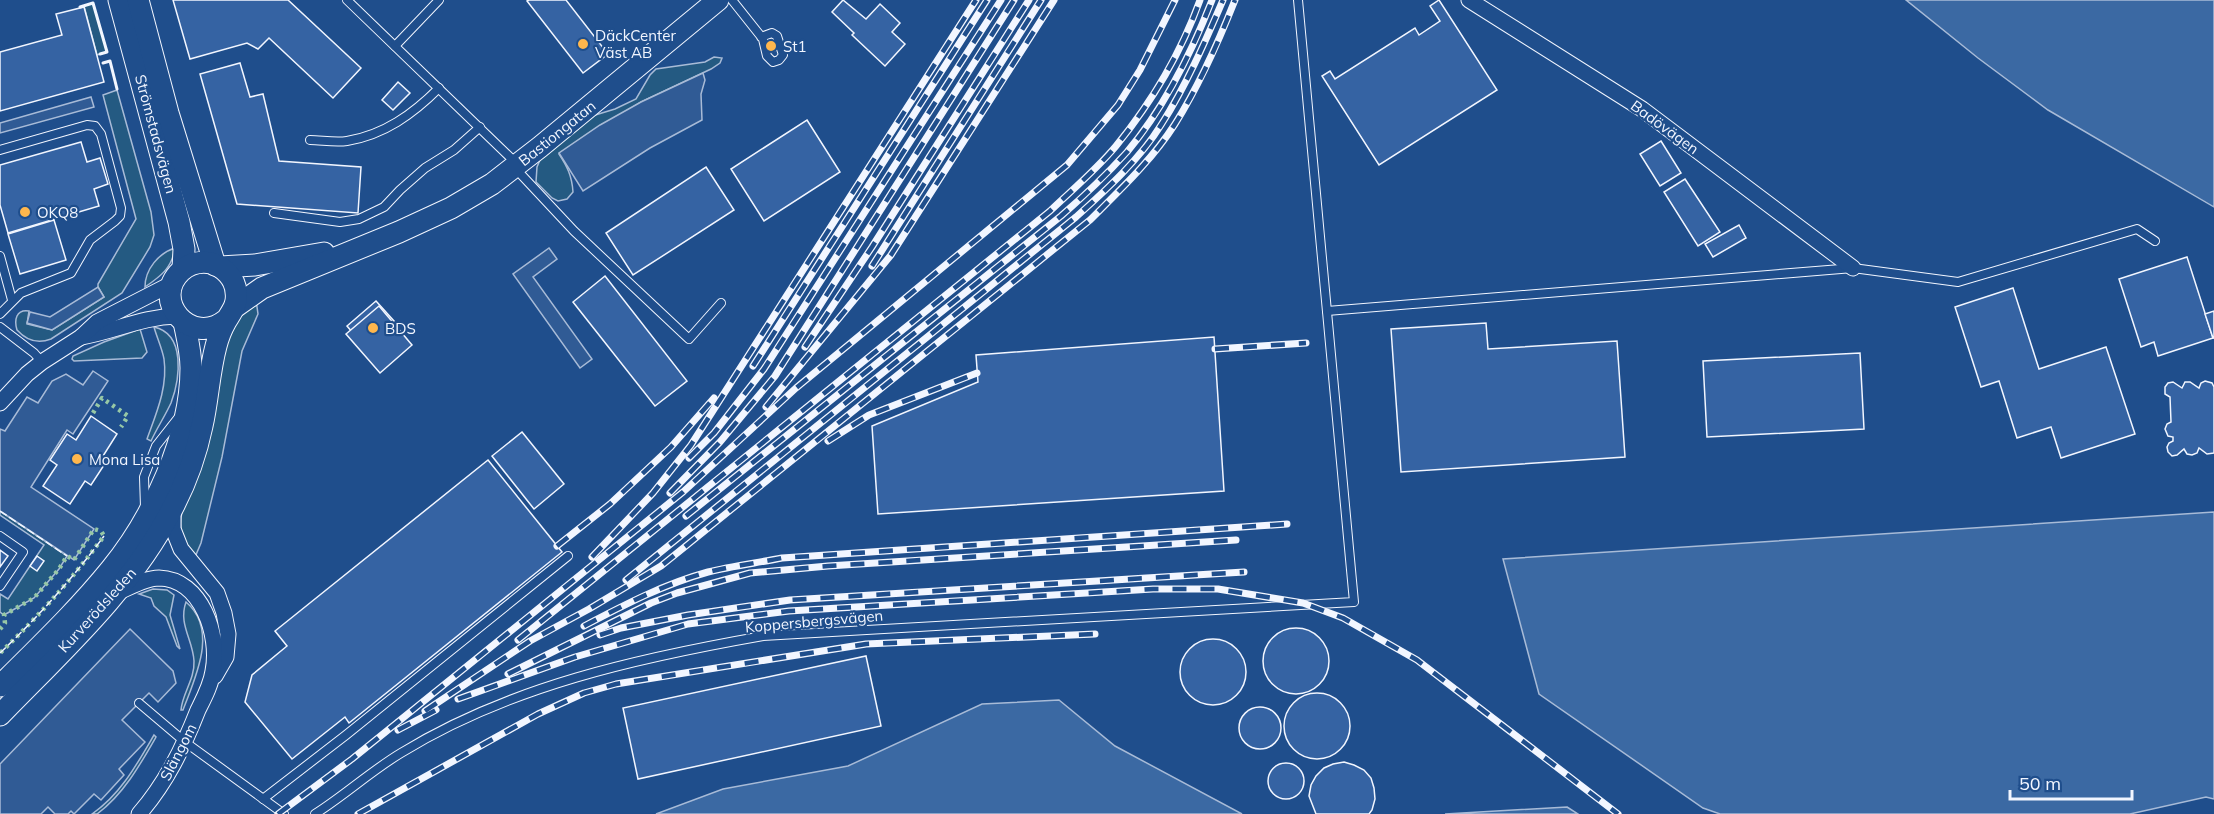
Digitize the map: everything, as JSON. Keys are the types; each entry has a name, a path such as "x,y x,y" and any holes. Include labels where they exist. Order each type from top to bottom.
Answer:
{"main road":[{"name":"Strömstadsvägen","path":"119,0 179,222 184,249 178,276"},
{"name":"Strömstadsvägen","path":"138,0 168,114 218,266"},
{"name":"Bastiongatan","path":"230,313 262,288 451,208 492,184 718,0"},
{"name":"Bastiongatan","path":"218,266 255,265 315,256 380,239"},
{"path":"178,276 199,263 218,266"},
{"name":"Kurverödsleden","path":"0,716 116,593 131,574 173,508 186,480 202,429 216,346 237,297 234,282 218,266"},
{"name":"Kurverödsleden","path":"0,686 61,625 111,569 145,520 177,445 186,408 191,368 189,342 171,300 178,276"},
{"path":"181,319 194,328 205,329 216,326 230,313"}],"street":[{"name":"Badövägen","path":"1469,0 1642,109 1853,268"},
{"path":"0,403 13,387 42,362 81,337 97,322 178,276"},
{"path":"81,337 99,334 147,318 181,319"},
{"name":"Slängom","path":"139,814 157,793 185,742 209,686 226,657 227,623 218,593 187,558 174,537 173,508"},
{"name":"Slängom","path":"116,593 156,578 178,584 196,596 208,621 212,637 213,671 209,686"}],"lane":[{"path":"347,0 480,127 574,231 689,339 721,303"},
{"path":"394,46 439,0"},
{"path":"732,0 761,37"},
{"path":"1298,0 1327,310 1853,268 1958,282 2137,229 2155,241"},
{"path":"309,140 345,142 374,134 401,121 439,88"},
{"path":"0,150 87,125 95,126 101,134 121,208 120,216 90,240 71,273 31,287 12,300 0,314"},
{"path":"274,213 340,222 359,219 384,207 425,168 454,150 480,127"},
{"path":"0,256 12,300"},
{"name":"Koppersbergsvägen","path":"315,814 400,754 474,716 558,683 666,653 763,636 1354,602 1327,310"},
{"path":"0,327 34,352 42,362"},
{"path":"0,536 23,552 0,586"},
{"path":"263,799 568,556"},
{"path":"139,703 185,742 284,814"}],"shaded area":[{"path":"1906,0 2214,0 2214,207 2048,110"},
{"path":"93,3 107,52 97,55 84,6"},
{"path":"714,57 722,58 720,63 711,69 641,102 559,154 572,181 573,192 567,199 558,201 552,198 536,182 540,160 592,116 636,99 656,69 705,62"},
{"path":"703,73 705,80 701,94 702,120 650,148 583,191 559,153 600,125 641,102"},
{"path":"117,90 151,212 154,235 150,247 122,293 51,339 32,340 17,330 16,319 19,313 29,311 27,324 52,330 104,297 98,284 136,219 103,95"},
{"path":"91,97 94,107 0,133 0,123"},
{"path":"175,248 174,255 165,271 145,287 150,268 158,258"},
{"path":"549,248 557,259 533,277 592,359 580,368 513,274"},
{"path":"98,287 104,297 52,330 27,323 30,312 50,317"},
{"path":"256,300 258,314 242,351 222,457 201,543 195,557 190,553 182,536 182,511 221,353 240,315"},
{"path":"154,327 164,331 171,338 176,348 178,370 171,403 151,441 147,439 160,400 165,369"},
{"path":"140,329 147,352 142,358 74,361 72,359 73,356 104,342"},
{"path":"93,371 108,381 73,434 67,430 31,487 94,529 74,560 0,511 0,429 5,431 27,397 38,403 52,381 66,374 83,385"},
{"path":"0,511 67,556 34,598 4,615 0,612 0,594 8,599 44,545 0,515"},
{"path":"2214,512 2214,799 2206,797 2130,814 1720,814 1703,808 1539,694 1503,559"},
{"path":"153,589 167,590 174,595 170,615 180,649 166,617 154,606 151,598 139,594"},
{"path":"186,602 196,613 203,640 198,669 183,710 181,710 194,668 193,653 184,618"},
{"path":"130,629 173,671 176,683 158,702 149,693 122,720 145,742 119,769 124,775 101,800 94,794 74,814 71,811 68,814 55,814 48,807 41,814 0,814 0,764"},
{"path":"1059,700 1115,746 1242,814 656,814 723,789 848,766 982,704"},
{"path":"154,735 156,737 150,748 123,789 97,814 92,814 120,788"},
{"path":"1567,807 1578,814 1445,814"}],"building":[{"path":"173,0 288,0 361,68 333,98 269,38 258,49 247,43 190,59"},
{"path":"566,0 608,54 583,73 527,1"},
{"path":"843,0 866,19 880,4 900,23 892,32 905,44 885,66 852,35 854,33 832,12"},
{"path":"1439,0 1497,90 1379,165 1322,76 1330,71 1335,79 1415,28 1419,35 1440,21 1430,6"},
{"path":"84,7 104,82 0,111 0,52 62,35 56,14"},
{"path":"772,40 778,46 772,52 766,46"},
{"path":"240,63 250,97 263,94 279,161 361,167 358,213 237,204 200,74"},
{"path":"398,82 410,93 393,110 382,100"},
{"path":"807,120 840,172 764,221 731,169"},
{"path":"1661,141 1681,173 1660,186 1640,154"},
{"path":"81,142 87,162 100,158 108,184 94,189 99,206 8,233 0,205 0,165"},
{"path":"706,167 734,210 633,275 606,233"},
{"path":"1685,179 1720,232 1698,246 1664,192"},
{"path":"54,220 66,260 20,274 8,234"},
{"path":"1739,225 1746,238 1713,257 1705,244"},
{"path":"2187,257 2213,338 2158,356 2154,342 2141,347 2119,279"},
{"path":"605,276 687,381 655,406 573,302"},
{"path":"2013,288 2039,369 2106,347 2135,434 2061,458 2051,427 2017,438 1999,381 1981,387 1955,307"},
{"path":"376,301 394,321 365,347 347,326"},
{"path":"379,306 412,345 380,373 346,334"},
{"path":"2214,311 2214,338 2213,338 2205,314"},
{"path":"1486,323 1488,349 1617,341 1625,457 1401,472 1391,329"},
{"path":"1214,337 1224,491 878,514 872,426 978,382 976,355"},
{"path":"1860,353 1864,429 1707,437 1703,361"},
{"path":"2205,381 2212,383 2214,387 2214,453 2207,454 2199,448 2197,453 2192,455 2187,454 2184,449 2172,456 2167,447 2173,441 2173,437 2168,436 2165,429 2171,422 2170,397 2165,394 2165,387 2168,383 2173,382 2182,388 2185,382 2190,382 2199,388"},
{"path":"91,416 117,434 103,456 108,459 91,485 85,481 70,504 43,486 57,465 50,460 67,434 76,440"},
{"path":"522,432 564,484 534,509 492,456"},
{"path":"488,460 562,552 349,723 345,717 292,759 245,702 252,675 287,646 275,631"},
{"path":"0,550 8,556 0,567"},
{"path":"37,556 44,561 37,571 30,566"},
{"path":"1296,628 1309,631 1319,638 1326,648 1329,661 1326,674 1319,684 1309,691 1296,694 1283,691 1273,684 1266,674 1263,661 1266,648 1273,638 1283,631"},
{"path":"1213,639 1225,642 1236,649 1243,660 1246,672 1243,684 1236,695 1225,702 1213,705 1201,702 1190,695 1183,684 1180,672 1183,660 1190,649 1201,642"},
{"path":"866,656 881,726 638,779 623,708"},
{"path":"1317,693 1330,696 1340,703 1347,713 1350,726 1347,739 1340,749 1330,756 1317,759 1304,756 1294,749 1287,739 1284,726 1287,713 1294,703 1304,696"},
{"path":"1260,707 1268,708 1275,713 1280,720 1280,736 1275,743 1268,748 1260,749 1252,748 1245,743 1240,736 1239,728 1240,720 1245,713 1252,708"},
{"path":"1344,762 1364,770 1371,778 1375,799 1372,810 1369,814 1316,814 1309,796 1311,785 1324,768"},
{"path":"1286,763 1299,768 1304,781 1299,794 1286,799 1273,794 1268,781 1273,768"}],"railway":[{"path":"592,557 653,493 691,445 976,0"},
{"path":"753,366 987,0"},
{"path":"689,458 714,433 764,369 1001,0"},
{"path":"670,493 720,442 775,376 1014,0"},
{"path":"805,347 872,247 1029,0"},
{"path":"872,266 1041,0"},
{"path":"766,407 891,255 1054,0"},
{"path":"278,814 352,759 683,492 796,388 1067,165 1118,105 1140,70 1175,0"},
{"path":"518,640 1050,211 1084,180 1116,146 1153,95 1184,39 1200,0"},
{"path":"686,516 1061,216 1103,177 1127,152 1165,99 1186,60 1212,0"},
{"path":"626,580 1076,217 1111,185 1153,138 1170,110 1195,64 1223,0"},
{"path":"425,711 530,641 661,566 1090,220 1146,162 1175,124 1193,94 1235,0"},
{"path":"1215,349 1306,343"},
{"path":"828,441 869,415 977,373"},
{"path":"557,546 610,504 671,447 714,398"},
{"path":"584,626 644,596 692,577 782,558 1287,524"},
{"path":"508,674 651,603 677,593 750,573 1236,540"},
{"path":"600,635 621,628 688,615 790,600 1244,572"},
{"path":"458,699 575,657 688,624 789,611 1153,589 1218,589 1303,603 1343,618 1417,660 1618,814"},
{"path":"358,814 538,714 584,693 616,684 866,644 1095,634"},
{"path":"398,730 436,710"}],"hedge":[{"path":"93,413 102,398 128,416 121,427"},
{"path":"0,629 5,623 4,615 34,598 67,556 74,560 94,529 101,531 104,536 80,567 0,653"}],"fence":[{"path":"0,511 67,556"},
{"path":"0,653 55,597 104,536"}],"wall":[{"path":"80,7 93,3 107,52 100,54"},
{"path":"103,63 110,61 117,89"}],"place":[{"name":"DäckCenter Väst AB","path":"583,44"},
{"name":"St1","path":"771,46"},
{"name":"OKQ8","path":"25,212"},
{"name":"BDS","path":"373,328"},
{"name":"Mona Lisa","path":"77,459"}]}
